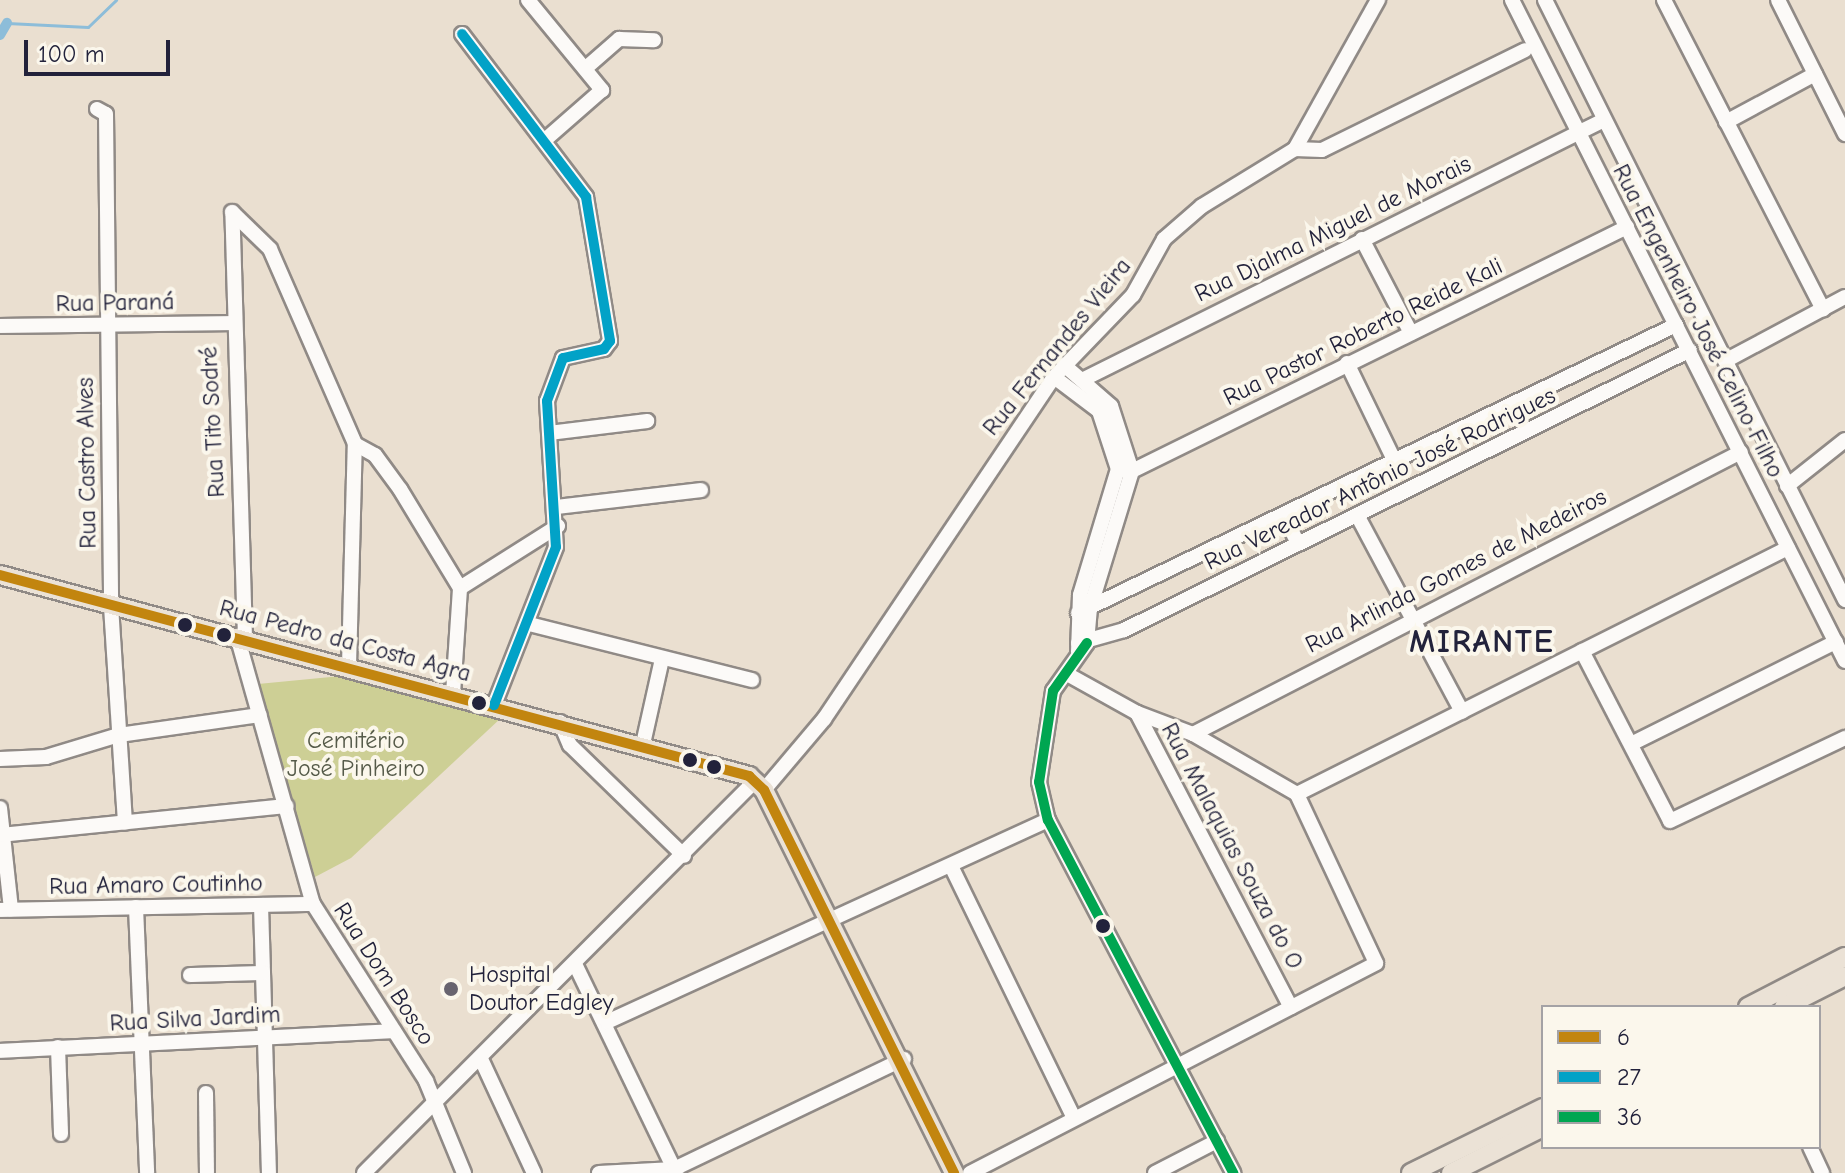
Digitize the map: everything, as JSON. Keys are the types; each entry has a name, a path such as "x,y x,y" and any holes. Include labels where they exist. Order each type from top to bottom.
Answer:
{"main road":[{"name":"Rua Pedro da Costa Agra","path":"0,575 643,744 760,785"},
{"path":"760,785 900,1056 968,1173"},
{"path":"1752,1005 1845,957"},
{"path":"1788,1005 1845,976"},
{"path":"900,1056 954,1173"},
{"path":"1411,1173 1541,1109"},
{"path":"1451,1173 1541,1128"}],"street":[{"path":"528,0 587,67 602,90 546,139"},
{"name":"Rua Fernandes Vieira","path":"364,1173 824,719 1059,371 1133,295 1173,230 1295,149 1378,0"},
{"name":"Rua Engenheiro José Celino Filho","path":"1512,0 1845,661"},
{"name":"Rua Engenheiro José Celino Filho","path":"1545,0 1843,595"},
{"path":"1664,0 1823,309"},
{"path":"1778,0 1845,134"},
{"path":"462,34 546,139 588,203 610,341 604,349 563,358 545,409 558,526 529,624 494,705"},
{"path":"587,67 619,39 654,40"},
{"path":"1295,149 1322,150 1525,50"},
{"path":"1726,122 1815,74"},
{"name":"Rua Castro Alves","path":"97,109 106,114 111,606 125,823"},
{"name":"Rua Djalma Miguel de Morais","path":"1084,379 1604,120"},
{"name":"Rua Tito Sodré","path":"241,637 227,219 236,212 270,249 355,444"},
{"name":"Rua Pastor Roberto Reide Kali","path":"1125,470 1627,227"},
{"path":"1362,239 1411,333"},
{"path":"1648,267 1672,255"},
{"path":"1725,361 1845,297"},
{"name":"Rua Paraná","path":"0,326 231,323"},
{"name":"Rua Vereador Antônio José Rodrigues","path":"1084,610 1676,325"},
{"name":"Rua Vereador Antônio José Rodrigues","path":"1081,646 1298,544 1690,350"},
{"path":"1347,363 1395,462"},
{"path":"1059,371 1084,379 1111,406 1125,470 1084,610 1081,646 1067,674 1053,691 1041,767 1048,820 1233,1173"},
{"path":"1059,371 1099,411 1121,448"},
{"path":"1486,418 1499,444"},
{"path":"549,433 647,421"},
{"path":"1787,486 1845,440"},
{"path":"349,666 355,444 375,455 400,489 460,588 453,694"},
{"name":"Rua Arlinda Gomes de Medeiros","path":"1193,734 1412,618 1741,452"},
{"path":"557,507 701,490"},
{"path":"1284,515 1298,544"},
{"path":"1357,515 1462,712"},
{"path":"460,588 558,526"},
{"path":"1297,794 1788,548"},
{"path":"1817,605 1843,595"},
{"path":"529,624 752,680"},
{"name":"Rua Dom Bosco","path":"241,637 313,904 437,1101 464,1173"},
{"path":"1631,744 1836,642"},
{"path":"1582,651 1670,821 1845,738"},
{"path":"643,744 662,659"},
{"name":"Rua Malaquias Souza do O","path":"1067,674 1137,713 1291,1007"},
{"path":"968,1173 1376,963 1377,952 1297,794 1193,734 1137,713"},
{"path":"0,759 46,757 119,735 260,715"},
{"path":"560,722 570,745 684,856"},
{"path":"2,834 287,806"},
{"path":"0,808 6,910"},
{"path":"607,1022 952,868 1048,820"},
{"path":"952,868 1074,1118"},
{"name":"Rua Amaro Coutinho","path":"6,910 313,904"},
{"path":"261,905 269,1173"},
{"path":"136,907 147,1173"},
{"path":"576,966 607,1022 675,1171"},
{"path":"190,975 263,973"},
{"name":"Rua Silva Jardim","path":"0,1051 393,1031"},
{"path":"58,1047 61,1134"},
{"path":"599,1173 675,1171 900,1056"},
{"path":"481,1059 534,1173"},
{"path":"206,1093 207,1173"},
{"path":"1155,1173 1217,1141"},
{"path":"1811,1149 1822,1173"}],"green space":[{"name":"Cemitério José Pinheiro","path":"341,676 501,718 351,858 315,877 258,684"}],"waterway":[{"path":"7,23 88,27 116,0"},
{"path":"0,35 7,23"}],"transit line":[{"name":"27","path":"462,34 586,197 610,341 604,349 563,358 547,401 556,547 494,705"},
{"name":"6","path":"0,575 749,776 764,790 954,1173"},
{"name":"36","path":"1087,643 1053,691 1039,782 1048,820 1233,1173"}],"place":[{"name":"Hospital Doutor Edgley","path":"451,989"}],"district":[{"name":"MIRANTE","path":"1482,642"}]}
